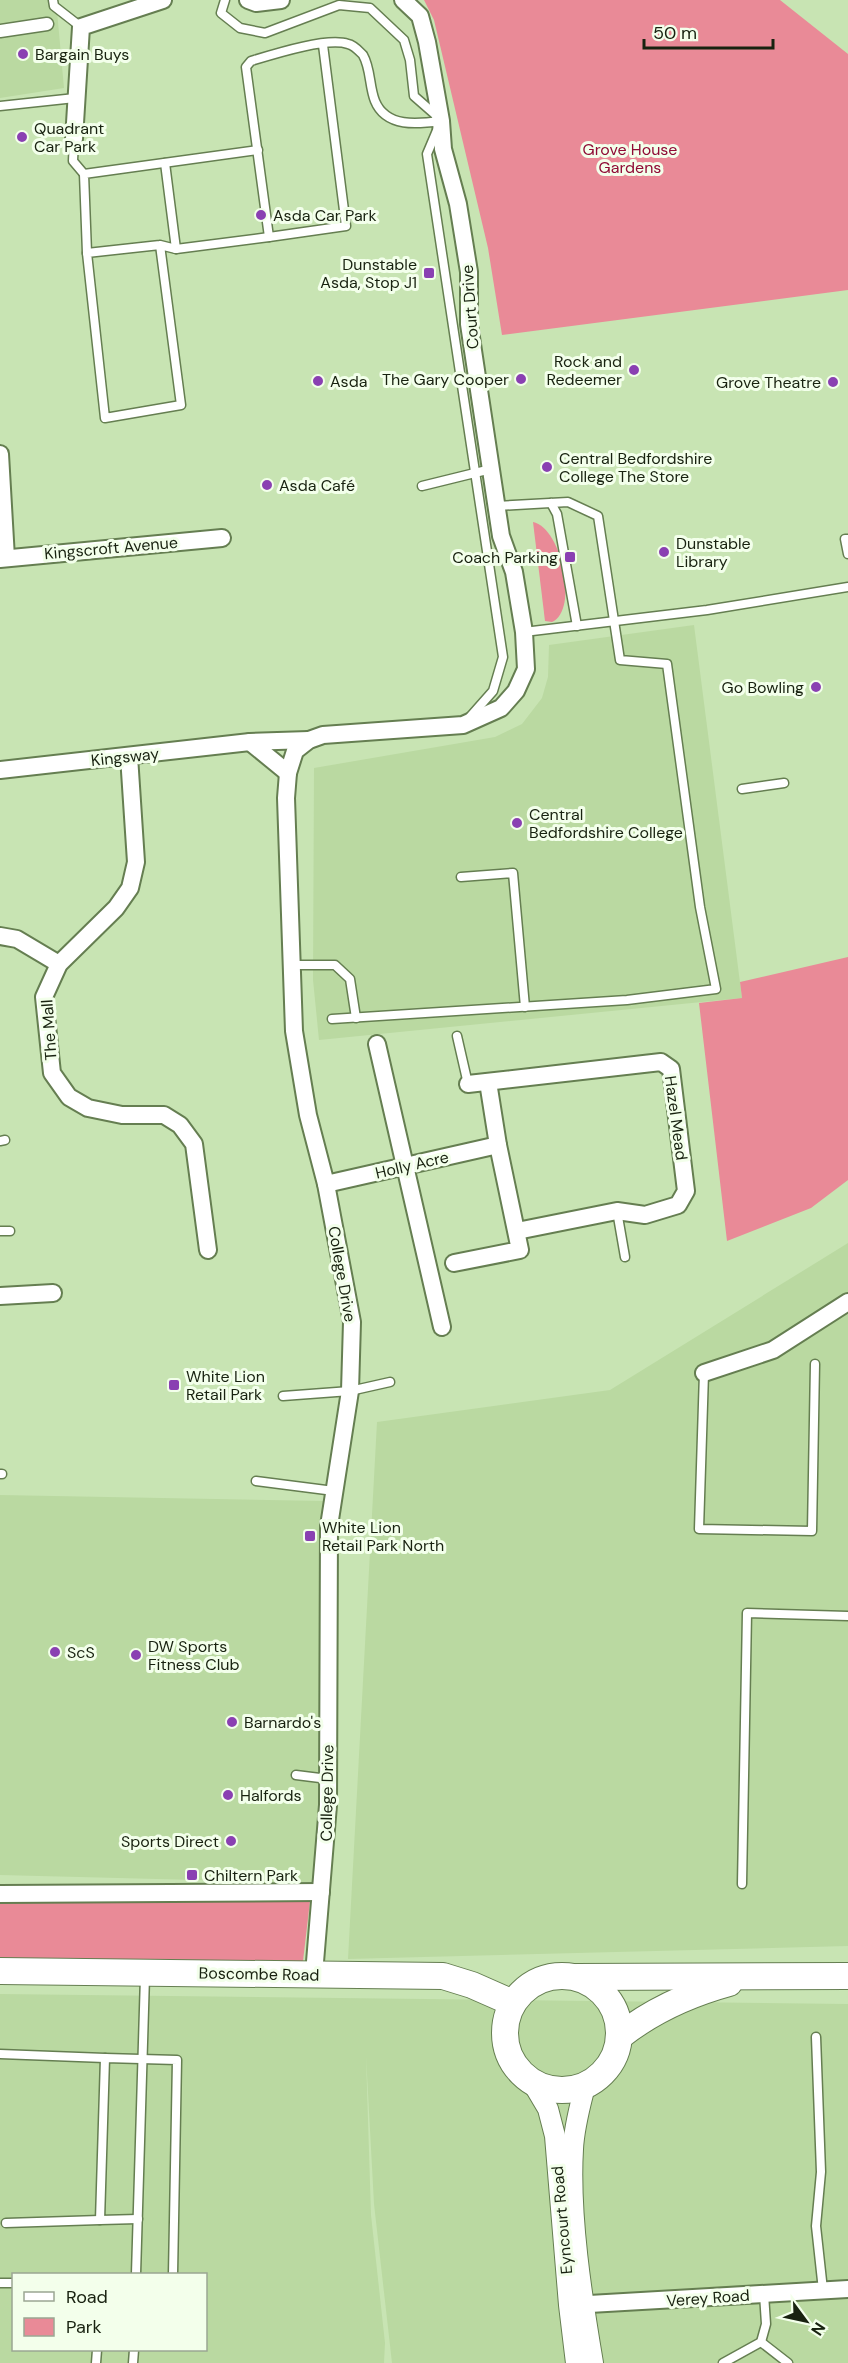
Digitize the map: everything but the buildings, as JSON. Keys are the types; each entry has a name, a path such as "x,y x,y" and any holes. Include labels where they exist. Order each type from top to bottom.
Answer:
{"main road":[{"name":"Boscombe Road","path":"0,1971 443,1976 472,1984 513,2003"},
{"path":"576,1977 594,1985 609,1998 618,2016 620,2036 615,2056 603,2074 585,2086 567,2090 549,2089 532,2082 519,2070 509,2055 506,2029 513,2003 525,1989 540,1979 558,1975 576,1977 848,1976"},
{"path":"620,2036 649,2014 707,1989 759,1975"}],"street":[{"path":"74,139 81,27 137,4 163,0"},
{"path":"248,0 256,3 281,0"},
{"name":"Court Drive","path":"403,0 420,16 428,42 441,120 443,149 458,204 469,272 469,324 483,471 497,506 501,536 514,572 524,632 526,669 516,691 501,708 463,725"},
{"path":"0,31 47,24"},
{"path":"0,454 3,558"},
{"name":"Kingscroft Avenue","path":"3,558 222,538"},
{"path":"309,740 323,735 463,725"},
{"name":"Kingsway","path":"0,770 250,742 309,740"},
{"name":"College Drive","path":"309,740 295,751 288,773 285,840 294,1031 308,1115 326,1184 352,1322 350,1391 329,1526 326,1850 314,1974"},
{"path":"250,742 288,773"},
{"name":"The Mall","path":"129,756 136,862 130,888 116,908 59,964 44,997 52,1073 69,1097 88,1108 122,1115 165,1115 180,1125 194,1144 208,1250"},
{"path":"0,936 17,939 59,964"},
{"path":"378,1044 442,1327"},
{"name":"Hazel Mead","path":"468,1084 661,1062 671,1069 686,1191 678,1205 645,1215 617,1211 517,1231"},
{"path":"454,1263 520,1250 498,1145 488,1082"},
{"name":"Holly Acre","path":"326,1184 498,1145"},
{"path":"0,1296 53,1293"},
{"path":"704,1373 773,1350 845,1311"},
{"path":"0,1894 321,1892"},
{"name":"Eyncourt Road","path":"532,2082 548,2109 555,2136 576,2305 593,2363"},
{"name":"Eyncourt Road","path":"576,2363 573,2149 585,2086"},
{"name":"Verey Road","path":"576,2305 848,2289"}],"lane":[{"path":"53,0 54,6 81,27"},
{"path":"225,0 221,13 240,28 265,33 339,5 370,8 404,40 410,60 414,96 441,120"},
{"path":"269,237 246,67 251,61 305,46 347,43 363,55 375,101 384,114 413,125 441,120"},
{"path":"87,253 160,245 176,249 346,226 323,45"},
{"path":"0,106 75,98"},
{"path":"441,120 427,154 483,471 503,657 494,691 463,725"},
{"path":"74,139 73,161 84,174 87,253 105,418 181,405 160,245"},
{"path":"84,174 258,150"},
{"path":"165,163 176,249"},
{"path":"422,486 483,471"},
{"path":"332,1019 668,996 716,988 700,907 668,664 620,660 598,516 568,502 497,506"},
{"path":"551,503 557,514 577,626"},
{"path":"848,539 846,539 848,554"},
{"path":"524,632 707,610 848,587"},
{"path":"742,789 784,783"},
{"path":"461,877 513,873 525,1007"},
{"path":"291,964 335,965 350,979 356,1018"},
{"path":"456,1036 468,1084"},
{"path":"617,1211 625,1257"},
{"path":"0,1231 10,1231"},
{"path":"704,1373 699,1529 812,1532 815,1365"},
{"path":"283,1396 350,1391 390,1382"},
{"path":"256,1481 334,1491"},
{"path":"742,1884 747,1613 848,1616"},
{"path":"296,1775 328,1779"},
{"path":"136,2273 145,1972"},
{"path":"816,2037 822,2172 816,2226 823,2290"},
{"path":"0,2054 143,2057 177,2060 173,2273"},
{"path":"100,2220 105,2058"},
{"path":"6,2223 138,2219"},
{"path":"723,2363 735,2359 761,2342 766,2324 764,2294"},
{"path":"761,2342 788,2363"}],"shaded area":[{"path":"0,0 56,0 64,88 0,98"},
{"name":"Central Bedfordshire College","path":"694,625 742,998 319,1040 313,980 314,768 495,737 522,724 542,698 548,677 549,645"},
{"path":"848,1243 848,1946 348,1959 377,1422 610,1390"},
{"path":"0,1495 324,1501 320,1883 0,1875"},
{"path":"0,1994 848,2004 848,2363 392,2363 374,2204 366,2056 371,2215 385,2343 384,2363 0,2363"}],"green space":[{"name":"Grove House Gardens","path":"424,0 780,0 848,54 848,290 502,335 488,248 434,20"},
{"path":"533,522 543,528 552,538 564,570 566,587 564,602 560,615 552,622 545,621"},
{"path":"848,957 848,1180 811,1208 727,1241 699,1003 742,998 740,982"},
{"path":"310,1901 303,1961 0,1958 0,1903"}],"place":[{"name":"Bargain Buys","path":"23,54"},
{"name":"Quadrant Car Park","path":"22,137"},
{"name":"Asda Car Park","path":"261,215"},
{"name":"Dunstable Asda, Stop J1","path":"429,273"},
{"name":"Rock and Redeemer","path":"634,370"},
{"name":"The Gary Cooper","path":"521,379"},
{"name":"Asda","path":"318,381"},
{"name":"Grove Theatre","path":"833,382"},
{"name":"Central Bedfordshire College The Store","path":"547,467"},
{"name":"Asda Café","path":"267,485"},
{"name":"Dunstable Library","path":"664,552"},
{"name":"Coach Parking","path":"570,557"},
{"name":"Go Bowling","path":"816,687"},
{"name":"Central Bedfordshire College","path":"517,823"},
{"name":"White Lion Retail Park","path":"174,1385"},
{"name":"White Lion Retail Park North","path":"310,1536"},
{"name":"ScS","path":"55,1652"},
{"name":"DW Sports Fitness Club","path":"136,1655"},
{"name":"Barnardo's","path":"232,1722"},
{"name":"Halfords","path":"228,1795"},
{"name":"Sports Direct","path":"231,1841"},
{"name":"Chiltern Park","path":"192,1875"}]}
